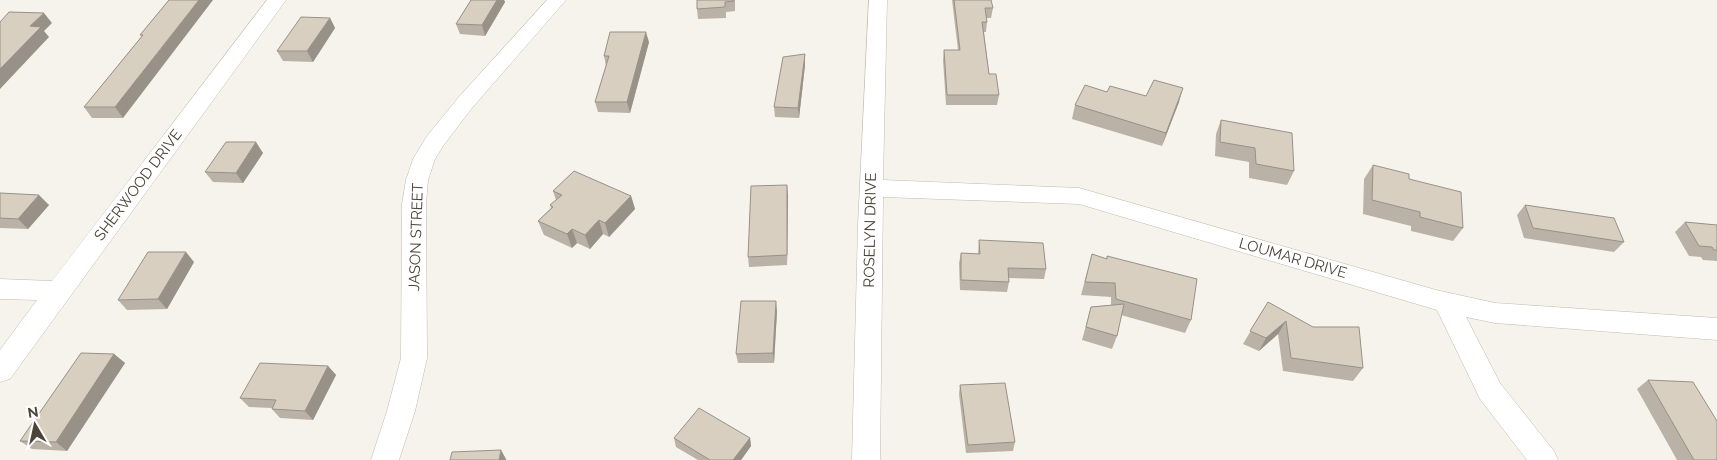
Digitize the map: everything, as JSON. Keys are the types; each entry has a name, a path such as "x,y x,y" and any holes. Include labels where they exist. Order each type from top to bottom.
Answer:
{"street":[{"name":"SHERWOOD DRIVE","path":"0,371 277,0"},
{"name":"JASON STREET","path":"384,460 402,411 414,358 414,204 417,180 424,159 465,103 557,0"},
{"name":"ROSELYN DRIVE","path":"866,460 871,188 878,0"},
{"name":"LOUMAR DRIVE","path":"871,188 1079,196 1446,302 1495,313 1717,329"},
{"path":"0,289 58,291"},
{"path":"1446,302 1490,391 1544,460"}],"building":[{"path":"169,0 199,0 115,107 84,107 143,35 140,35"},
{"path":"471,0 497,0 482,25 456,24"},
{"path":"697,0 734,1 725,2 725,7 697,9"},
{"path":"954,0 991,0 993,8 985,8 987,22 982,22 989,74 996,74 999,95 947,95 944,50 960,50"},
{"path":"9,12 44,13 30,26 41,27 0,69 0,22"},
{"path":"301,17 330,18 307,51 277,51"},
{"path":"610,32 646,32 627,102 595,102 609,56 604,56"},
{"path":"805,54 798,108 774,107 783,57"},
{"path":"1154,80 1183,88 1166,133 1075,105 1085,85 1107,92 1110,86 1146,96"},
{"path":"1221,120 1292,133 1294,171 1256,164 1255,148 1220,142"},
{"path":"226,142 256,142 236,173 205,172"},
{"path":"1373,165 1409,174 1409,179 1461,192 1463,228 1420,217 1420,212 1372,200"},
{"path":"574,171 631,196 605,223 599,220 585,235 572,229 567,234 538,221 553,207 550,205 562,195 553,191"},
{"path":"787,185 787,255 748,257 751,186"},
{"path":"0,193 39,195 18,219 0,218"},
{"path":"1525,205 1614,218 1624,242 1533,228"},
{"path":"1685,222 1717,225 1717,250 1714,250 1712,247 1699,246"},
{"path":"979,240 1043,243 1046,269 1008,268 1009,282 961,280 961,253 980,254"},
{"path":"148,252 186,252 158,299 118,300"},
{"path":"1092,254 1107,259 1107,256 1197,279 1191,320 1116,299 1115,283 1085,282"},
{"path":"741,301 776,301 773,353 736,354"},
{"path":"1268,302 1313,327 1359,327 1363,368 1291,358 1286,321 1266,338 1250,331"},
{"path":"1124,304 1117,336 1086,327 1091,307"},
{"path":"81,353 114,354 56,442 20,441"},
{"path":"260,363 328,366 305,411 272,409 276,400 240,398"},
{"path":"1648,380 1693,382 1717,421 1717,460 1694,460"},
{"path":"1005,383 1015,442 968,445 960,385"},
{"path":"699,408 750,438 733,460 710,460 674,438"},
{"path":"501,450 499,460 450,460 452,452"}]}
